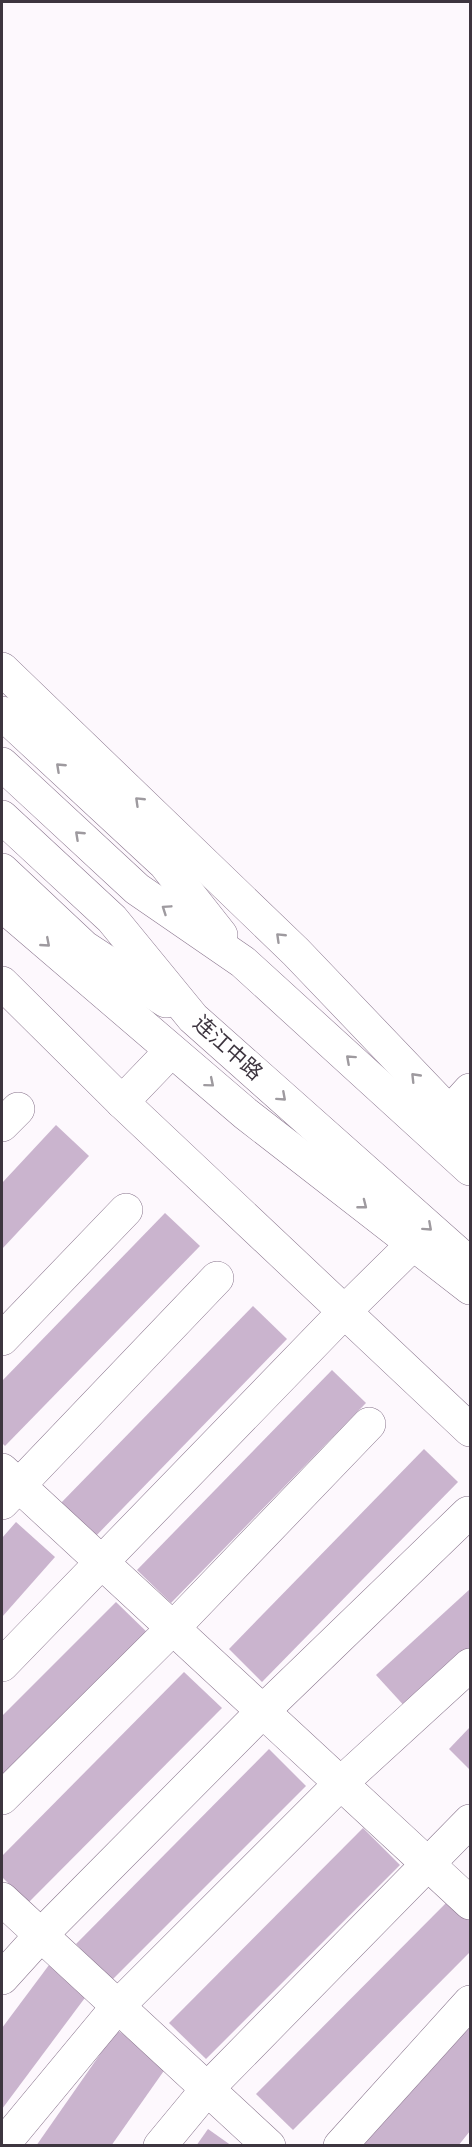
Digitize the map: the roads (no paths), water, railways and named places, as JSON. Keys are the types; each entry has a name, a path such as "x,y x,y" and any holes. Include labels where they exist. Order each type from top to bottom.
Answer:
{"main road":[{"path":"2,669 464,1112"},
{"path":"2,713 165,864 243,962"},
{"path":"2,764 137,890 243,962 471,1169"},
{"name":"连江中路","path":"2,817 112,919 193,1018 471,1264"},
{"path":"2,870 84,947 193,1018"},
{"path":"2,905 246,1113 471,1288"},
{"path":"2,983 122,1102 471,1430"},
{"path":"122,1102 171,1051"},
{"path":"2,1339 126,1210"},
{"path":"2,1665 345,1311 413,1244"},
{"path":"216,1278 7,1486 102,1561 471,1903"},
{"path":"2,1798 174,1628 369,1424"},
{"path":"2,1978 41,1935 263,1711 468,1513"},
{"path":"2,2145 118,2006 341,1783 471,1665"},
{"path":"160,2145 208,2088 471,1821"},
{"path":"2,1899 269,2145"},
{"path":"340,2145 471,2002"}]}
